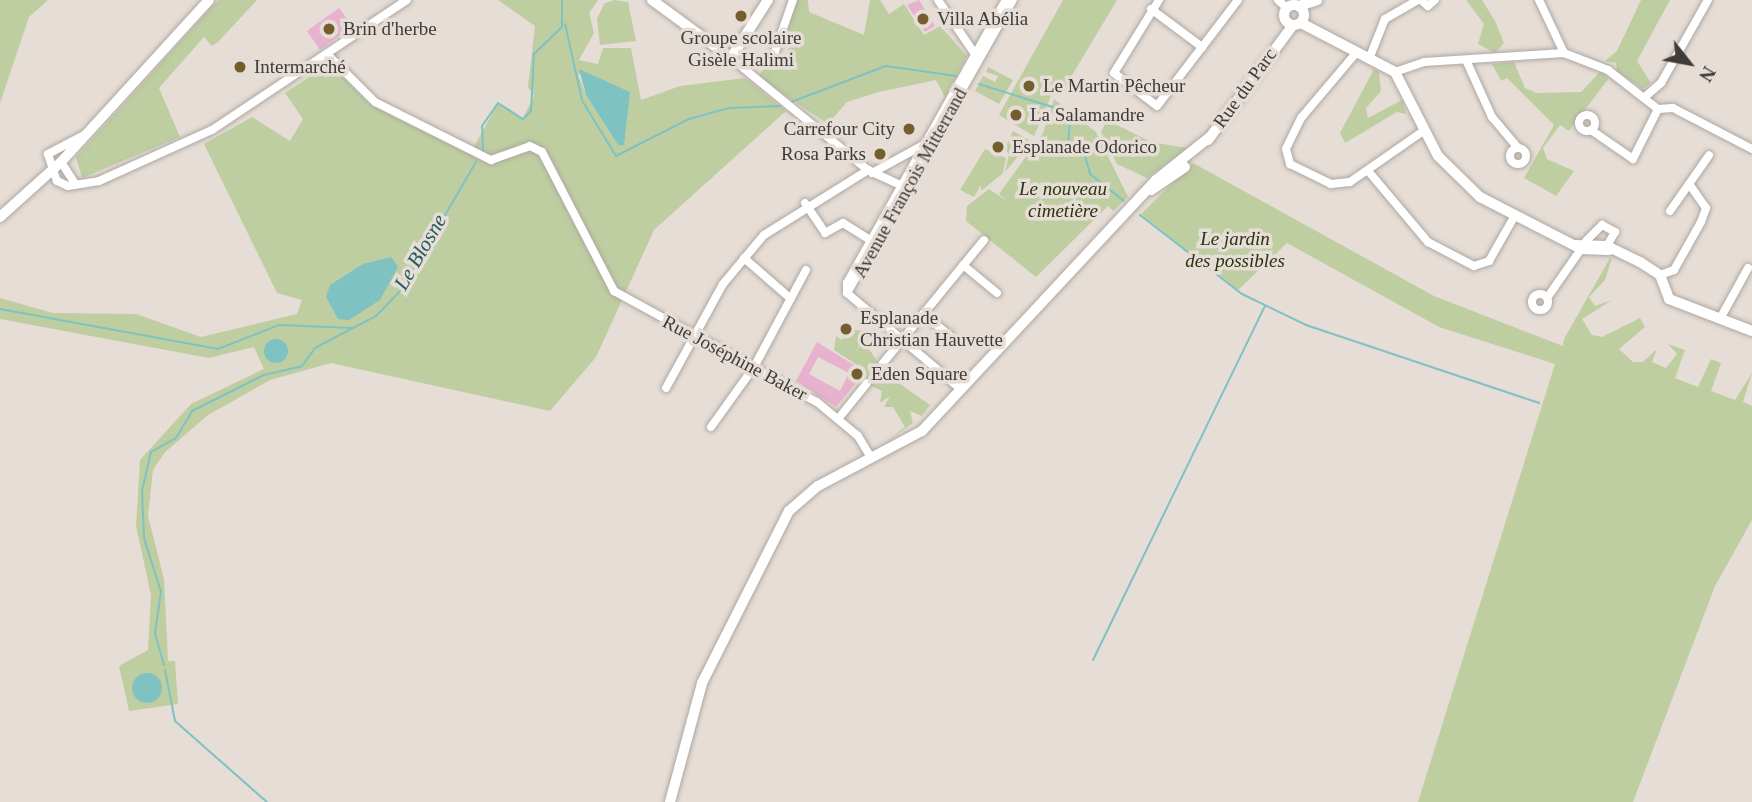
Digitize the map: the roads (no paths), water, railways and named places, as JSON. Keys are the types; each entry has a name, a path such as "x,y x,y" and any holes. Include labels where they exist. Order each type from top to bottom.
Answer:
{"main road":[{"path":"0,217 52,171 90,132 209,0"}],"street":[{"path":"90,132 48,154 57,181 76,185 212,131 330,57 407,0"},
{"path":"652,0 731,58 870,171 904,188"},
{"path":"731,58 768,0"},
{"path":"771,63 793,0"},
{"path":"938,0 977,57"},
{"name":"Avenue François Mitterrand","path":"901,342 847,293 1006,0"},
{"name":"Avenue François Mitterrand","path":"977,57 1013,0"},
{"path":"1159,0 1114,73 1157,106 1238,0"},
{"path":"1278,0 1287,8"},
{"path":"1317,0 1296,17 1356,53 1395,72 1422,132 1457,177 1514,217 1581,245 1608,248 1660,275 1670,299 1752,331"},
{"path":"1369,59 1385,19 1419,0 1429,6 1435,0"},
{"path":"1539,0 1564,53"},
{"path":"1646,96 1661,83 1708,0"},
{"name":"Rue du Parc","path":"670,802 702,683 782,521 805,495 922,430 957,386 1147,191 1211,136 1296,17 1287,8"},
{"path":"1152,9 1202,47"},
{"path":"1356,53 1301,118 1286,156 1297,169 1331,184 1369,172 1422,132"},
{"path":"1395,72 1423,62 1564,53 1587,59 1646,96 1658,109"},
{"name":"Rue Joséphine Baker","path":"330,57 375,103 491,160 530,146 542,152 604,279 629,301 754,367 838,419 871,458"},
{"path":"1466,60 1485,105 1517,147"},
{"path":"1658,109 1673,108 1752,149"},
{"path":"1591,130 1630,163 1658,109"},
{"path":"666,388 694,336 744,258 805,204 929,143"},
{"path":"1670,211 1679,194 1690,189 1709,155"},
{"path":"61,162 76,185"},
{"path":"1369,172 1428,242 1474,266 1489,261 1514,217"},
{"path":"1660,275 1674,270 1701,222 1704,201 1690,189"},
{"path":"805,204 825,233 842,223 873,242"},
{"path":"1547,298 1581,245 1602,225 1615,232 1608,248"},
{"path":"883,363 984,240"},
{"path":"744,258 791,299"},
{"path":"963,265 997,293"},
{"path":"1721,317 1748,268"},
{"path":"710,427 754,367 806,270"},
{"path":"923,314 951,337"},
{"path":"901,342 957,386"},
{"path":"838,419 867,383"}],"water":[{"path":"579,69 630,92 624,145 618,145 586,95"},
{"path":"391,257 398,267 380,300 349,320 338,319 326,297 330,285 363,264"},
{"path":"276,339 285,342 288,351 285,360 276,363 267,360 264,351 267,342"},
{"path":"147,673 158,677 162,688 158,699 147,703 136,699 132,688 136,677"}],"waterway":[{"name":"Le Blosne","path":"483,151 482,126 498,103 523,119 531,111 534,54 562,27 562,0"},
{"path":"565,24 582,100"},
{"path":"791,102 886,66 956,76"},
{"path":"979,84 1062,110 1070,121 1068,144 1085,156 1090,174 1124,201"},
{"path":"583,102 616,156 689,119 729,108 780,106"},
{"name":"Le Blosne","path":"164,665 155,633 161,592 144,538 142,491 151,452 176,438 192,411 264,375 302,366 315,348 376,316 402,289 476,162"},
{"path":"1140,215 1242,294 1306,325 1539,403"},
{"path":"1093,660 1265,306"},
{"path":"0,309 218,349 279,325 353,328"},
{"name":"Le Blosne","path":"165,670 175,721 267,802"}],"place":[{"name":"Groupe scolaire Gisèle Halimi","path":"741,16"},
{"name":"Villa Abélia","path":"923,19"},
{"name":"Brin d'herbe","path":"329,29"},
{"name":"Intermarché","path":"240,67"},
{"name":"Le Martin Pêcheur","path":"1029,86"},
{"name":"La Salamandre","path":"1016,115"},
{"name":"Carrefour City","path":"909,129"},
{"name":"Esplanade Odorico","path":"998,147"},
{"name":"Rosa Parks","path":"880,154"},
{"name":"Esplanade Christian Hauvette","path":"846,329"},
{"name":"Eden Square","path":"857,374"}],"park label":[{"name":"Le nouveau cimetière","path":"1063,200"},
{"name":"Le jardin des possibles","path":"1235,250"}]}
